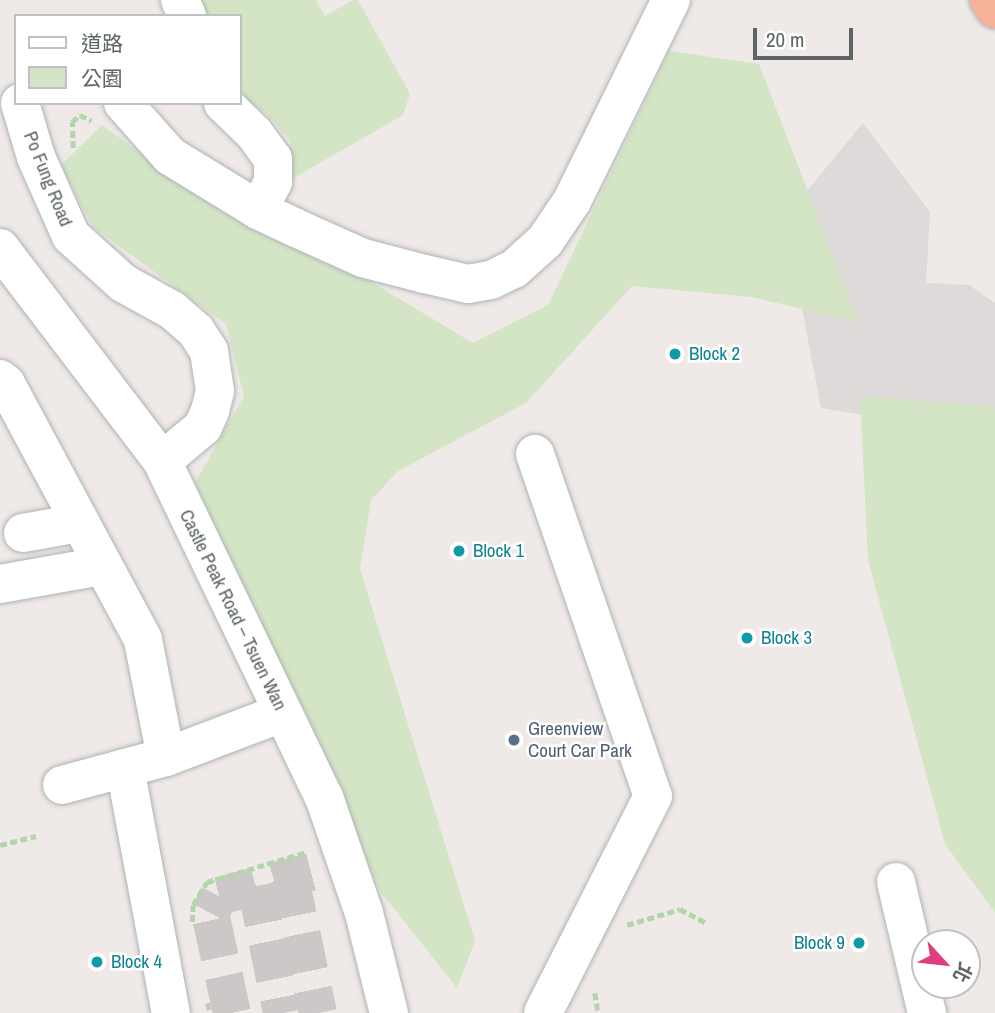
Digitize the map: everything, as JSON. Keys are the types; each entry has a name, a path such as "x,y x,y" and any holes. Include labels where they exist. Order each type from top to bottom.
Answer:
{"highway":[{"path":"989,0 995,9"}],"street":[{"path":"125,105 170,156 258,210 363,258 468,284 491,281 514,269 545,241 572,201 671,0"},
{"name":"Po Fung Road","path":"21,105 36,157 71,236 123,282 172,310 196,331 209,351 215,391 210,411 203,427 162,461"},
{"path":"225,105 254,133 273,159 273,182 258,210"},
{"name":"Castle Peak Road – Tsuen Wan","path":"0,247 162,461 324,797 364,912 389,1013"},
{"path":"0,379 6,384 101,566 143,640 166,757"},
{"path":"536,454 653,796 543,1013"},
{"path":"23,534 79,523"},
{"path":"0,584 101,566"},
{"path":"62,785 166,757 282,713"},
{"path":"125,768 171,1013"},
{"path":"896,881 927,1013"}],"path":[{"path":"73,162 72,122 80,116 136,142 147,133"},
{"path":"0,845 36,836"},
{"path":"192,923 193,905 207,882 304,855 315,847"},
{"path":"622,937 627,925 680,909 706,923"},
{"path":"598,1013 594,992 600,981"},
{"path":"208,1000 211,1013"}],"shaded area":[{"path":"863,123 930,212 926,283 969,285 995,303 995,472 930,426 821,408 799,293 773,232"}],"green space":[{"path":"200,0 316,0 325,16 353,0 358,0 410,94 403,115 285,183 291,142 267,114 246,100 242,89 242,14 207,14"},
{"path":"669,51 759,64 858,322 751,297 632,286 526,403 398,471 371,500 360,569 475,941 457,988 380,891 195,483 244,396 226,324 93,227 61,165 102,125 224,213 368,280 473,343 548,305"},
{"path":"860,396 995,407 995,913 945,844 868,560"}],"tunnel":[{"path":"232,1013 210,913 219,896 348,862"},
{"path":"290,878 318,1013"},
{"path":"256,886 282,1013"}],"place":[{"name":"Block 2","path":"675,354"},
{"name":"Block 1","path":"459,551"},
{"name":"Block 3","path":"747,638"},
{"name":"Greenview Court Car Park","path":"514,740"},
{"name":"Block 9","path":"859,943"},
{"name":"Block 4","path":"97,962"}]}
